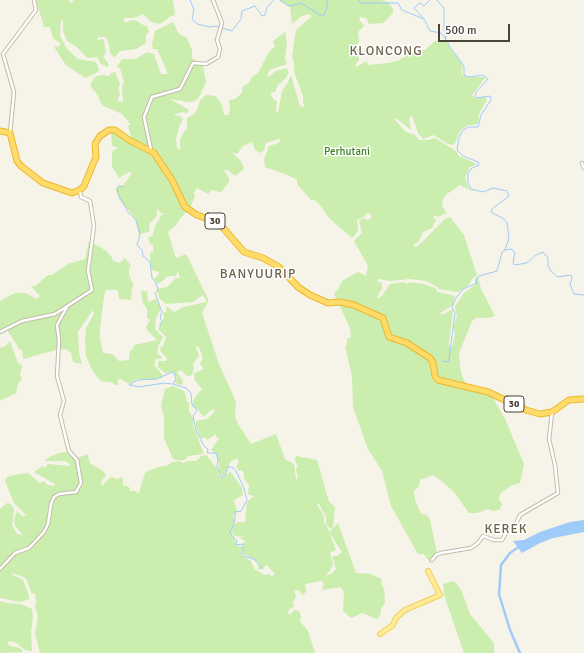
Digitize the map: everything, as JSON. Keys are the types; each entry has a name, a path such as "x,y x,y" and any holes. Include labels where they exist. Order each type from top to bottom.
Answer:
{"highway":[{"path":"0,131 10,133 17,162 22,167 47,185 70,193 80,190 85,185 95,158 96,143 105,132 111,129 115,130 131,141 151,150"},
{"name":"30","path":"151,150 172,180 185,207 197,215 219,223 244,252 248,255 263,258 274,264 283,270 298,287 310,295 328,303 341,302 354,305 383,318 389,337 407,343 430,358 433,364 435,376 438,380 488,392 534,413 543,414 552,412"},
{"path":"552,412 565,402 584,399"}],"main road":[{"path":"380,634 393,625 396,619 405,610 414,604 440,595 428,571"}],"street":[{"path":"10,133 14,92 3,53 36,11 34,0"},
{"path":"151,150 144,117 152,97 180,89 193,63 206,64 218,58 220,49 217,40 222,28 222,22 213,0"},
{"path":"582,163 584,168"},
{"path":"0,332 22,321 52,315 85,296 92,288 88,271 94,226 90,201 82,197 80,190"},
{"path":"0,569 15,552 30,547 44,532 48,524 51,504 54,497 58,494 75,492 81,483 82,478 77,460 69,451 60,415 64,400 57,376 59,340 57,325 67,307"},
{"path":"432,560 441,553 470,548 477,544 482,536 494,540 502,540 505,534 514,528 520,515 558,493 555,465 549,439 552,412"}],"green space":[{"path":"36,0 70,0 69,2 71,3 74,0 173,0 175,15 171,16 160,24 151,22 143,14 134,18 124,18 123,20 126,23 135,20 147,26 149,32 146,35 146,43 136,49 120,51 114,58 110,52 106,37 98,37 98,40 103,39 104,41 106,53 103,56 109,65 107,67 101,64 97,57 87,58 78,48 67,41 63,31 63,21 61,20 60,35 66,48 78,59 96,62 99,69 98,72 85,78 66,65 54,47 60,46 60,43 53,38 50,27 44,27"},
{"name":"Perhutani","path":"279,0 381,0 388,2 393,9 393,13 383,23 369,24 366,18 360,17 359,19 364,26 358,32 359,42 357,46 359,60 355,65 356,67 367,61 368,65 389,63 400,60 413,50 425,50 435,41 445,41 462,64 463,67 461,73 464,76 486,77 472,95 475,98 485,97 487,99 479,114 478,123 475,125 468,125 461,130 454,145 448,144 434,135 423,139 418,133 412,116 409,119 411,130 396,118 395,120 406,132 415,135 419,140 429,140 435,138 456,151 459,156 477,164 470,167 465,177 468,187 474,192 460,185 447,194 443,199 442,206 447,213 438,217 434,215 433,217 436,220 432,228 423,232 419,241 413,245 415,247 418,246 445,219 450,217 464,235 477,275 472,279 469,285 458,292 439,289 426,281 410,279 390,281 379,279 377,281 382,283 382,288 377,297 379,298 382,296 390,284 404,282 407,284 409,282 424,284 435,288 438,292 455,296 453,305 440,313 442,315 451,310 453,311 449,344 450,347 452,347 455,333 453,327 457,317 455,306 464,293 475,285 475,279 478,276 481,289 495,316 488,318 476,318 472,321 459,353 461,373 466,384 492,396 505,419 524,464 520,483 510,486 500,494 499,499 502,504 499,510 493,511 488,509 477,513 469,513 454,492 433,475 420,480 419,486 414,491 415,500 421,514 427,515 430,520 437,553 430,563 424,554 418,554 391,506 382,471 368,449 353,407 352,376 345,346 347,345 347,339 351,337 350,328 334,294 342,281 358,272 366,276 368,266 354,241 362,233 359,221 363,218 368,220 371,216 368,212 364,217 357,220 358,231 352,238 330,219 315,200 311,200 297,184 297,180 288,175 265,167 264,159 269,146 279,143 281,138 266,143 264,150 260,153 255,150 252,142 243,146 237,154 231,152 241,161 244,169 235,176 228,170 224,170 229,178 229,182 221,192 212,190 208,194 197,188 194,193 195,196 191,206 176,225 168,232 176,258 186,254 208,299 202,313 219,364 236,402 235,416 238,424 251,444 276,434 285,459 294,464 296,480 298,478 296,469 298,466 295,460 296,456 317,460 329,502 335,507 333,527 330,529 326,523 326,517 319,504 316,503 324,516 324,524 326,524 329,532 338,523 356,573 370,574 382,579 381,584 384,589 385,603 381,609 380,616 377,619 362,613 351,618 343,611 343,590 340,587 322,590 324,583 321,581 305,584 306,592 302,595 299,590 294,591 296,597 293,602 294,607 289,609 288,613 289,615 295,610 299,611 301,616 300,621 308,631 315,653 40,653 35,633 38,616 35,607 35,594 31,593 27,580 24,577 12,573 23,580 29,595 29,599 20,602 0,598 0,509 7,503 11,504 14,510 12,525 17,534 23,535 15,526 14,520 17,511 23,517 26,515 14,503 5,481 7,477 28,473 40,483 44,481 47,485 54,486 55,484 34,472 43,466 45,468 48,464 70,466 70,464 65,461 45,461 47,458 59,453 66,452 75,459 88,454 89,461 92,465 102,470 106,475 101,482 102,486 111,477 117,479 123,477 123,485 129,487 130,491 136,491 137,493 139,493 145,473 148,471 158,467 167,466 172,462 180,461 183,463 187,461 196,461 201,456 206,455 219,471 218,475 221,478 224,478 230,471 242,488 243,495 234,500 237,511 233,516 235,521 230,529 237,546 242,546 242,556 251,561 254,569 265,575 268,574 272,576 275,574 267,565 260,570 258,569 259,563 244,554 242,544 246,541 239,538 245,537 235,536 231,531 233,525 238,522 245,522 247,502 254,496 248,494 249,485 244,479 244,473 242,470 239,471 236,466 239,463 237,458 231,461 224,476 221,477 217,454 211,450 219,438 216,437 216,434 207,440 205,437 201,439 196,428 196,421 207,419 215,411 214,409 210,411 204,417 192,406 194,399 202,389 195,381 194,375 194,373 204,369 200,364 203,358 199,347 195,346 199,355 193,364 194,368 192,375 187,376 181,370 177,372 183,381 182,385 175,383 177,379 174,372 165,373 158,367 158,361 166,361 167,358 161,352 160,348 163,346 166,337 158,329 164,318 164,312 167,313 166,306 174,312 183,307 206,302 206,300 203,295 193,302 166,304 159,298 157,289 167,287 176,278 180,278 178,271 176,276 168,276 160,283 157,283 154,279 159,272 152,270 150,253 153,252 153,245 150,244 148,238 153,235 155,226 163,213 160,213 158,209 157,216 150,223 149,232 139,234 135,218 119,199 116,189 119,185 123,186 132,173 129,172 119,178 112,166 112,152 118,147 114,147 112,145 111,132 115,132 132,140 128,125 131,125 122,114 102,105 97,94 90,86 94,78 97,76 109,76 111,73 115,72 120,84 118,88 120,94 117,101 123,102 122,87 124,82 120,68 117,67 122,59 136,59 147,52 154,54 161,74 168,74 157,49 153,49 152,45 155,31 173,22 179,34 187,38 192,50 192,58 203,66 206,82 199,97 194,101 190,102 170,99 189,110 187,113 182,112 173,115 180,116 183,119 176,139 177,148 180,150 180,140 187,129 187,118 193,115 198,108 200,100 206,95 216,96 222,105 224,115 228,115 230,110 229,100 235,99 242,93 243,86 248,84 253,76 258,73 269,52 275,46 273,41 285,32 287,42 285,59 287,64 270,70 267,76 268,77 276,71 286,68 289,72 286,78 278,85 275,92 270,93 274,100 277,101 276,111 278,113 282,91 291,75 300,106 304,107 303,96 294,72 292,56 296,30 312,16 309,14 302,16 292,24 290,7","holes":["329,532 342,552 337,556 332,556 336,569 331,574 326,576 333,565 330,553 336,550"]},
{"path":"89,241 105,250 111,256 113,261 120,263 125,258 131,266 129,269 129,275 134,286 132,288 131,300 119,299 118,291 116,290 106,290 100,328 100,339 103,353 112,354 119,361 129,360 130,350 133,349 134,345 157,340 146,327 150,320 147,318 147,309 143,303 141,291 147,291 148,302 156,299 161,309 156,318 155,329 163,337 157,353 163,358 156,359 154,365 164,377 153,380 138,379 129,384 121,379 117,380 119,385 101,381 91,368 86,356 86,328 94,314 93,310 78,332 79,353 82,364 73,362 71,353 66,349 56,350 23,359 22,350 20,350 7,330 0,331 0,301 15,293 26,293 36,299 40,296 31,286 35,286 48,275 52,275 68,264 85,259"},
{"path":"10,341 18,363 22,366 20,375 22,379 18,384 16,393 0,401 0,348 6,346"},
{"path":"173,386 184,391 187,399 185,400 189,403 189,411 193,418 193,426 204,454 188,456 185,460 175,460 172,457 164,438 164,418 161,405 165,389"},
{"path":"453,581 462,592 470,614 494,643 494,653 464,653 444,595 443,584"},
{"path":"0,601 20,604 32,609 32,651 25,650 15,642 9,641 7,645 20,648 23,652 0,653"}],"water":[{"path":"584,520 584,532 553,538 522,553 513,541 524,540 540,532 570,522"}],"waterway":[{"path":"190,0 194,10 192,19 197,24 210,27 219,27"},
{"path":"222,28 232,31 241,19 242,11 255,6 262,16 265,15 267,7 274,0"},
{"path":"280,0 291,6 301,3 320,15 324,15 327,8 327,0"},
{"path":"358,0 361,3 398,3 402,10 424,19 430,31 441,33 446,40"},
{"path":"423,18 414,8 420,3 424,6 430,0"},
{"path":"437,0 444,8 444,29 446,40 464,66 464,75 469,77 483,75 488,79 476,92 475,96 477,98 490,96 491,100 481,115 478,127 469,127 463,130 459,138 457,150 463,156 478,162 479,165 472,168 468,173 468,183 471,189 483,192 493,188 507,191 509,196 492,209 491,212 504,219 507,223 509,238 505,250"},
{"path":"123,187 119,186 117,188 118,194 128,212 136,220 140,235 137,245 142,250 143,256 150,262 152,278 156,283 158,290 155,293 162,312 160,317 162,322 160,326"},
{"path":"443,361 448,362 449,359 455,313 452,307 456,298 463,289 477,283 476,280 479,276 497,271 502,252 505,250 512,249 515,253 513,262 514,265 527,263 536,255 543,252 548,258 548,266 551,271 558,277 571,275 572,278 570,284 574,294 584,295"},
{"path":"129,385 138,380 157,379 172,372 174,373 176,379 173,384 186,388 191,393 192,405 197,410 193,416 196,431 204,446 208,449 207,453 216,453 218,460 217,467 220,472 219,475 222,478 225,476 228,467 232,467 236,471 244,488 247,500 241,511 235,512 235,520 230,533 237,541 236,545 243,544 243,556 254,559 263,569"},
{"path":"130,385 139,387 164,383 172,384"},
{"path":"520,546 510,553 501,565 499,594 510,630 520,653"}],"district":[{"name":"KLONCONG","path":"386,52"},
{"name":"BANYUURIP","path":"258,275"},
{"name":"KEREK","path":"506,530"}]}
